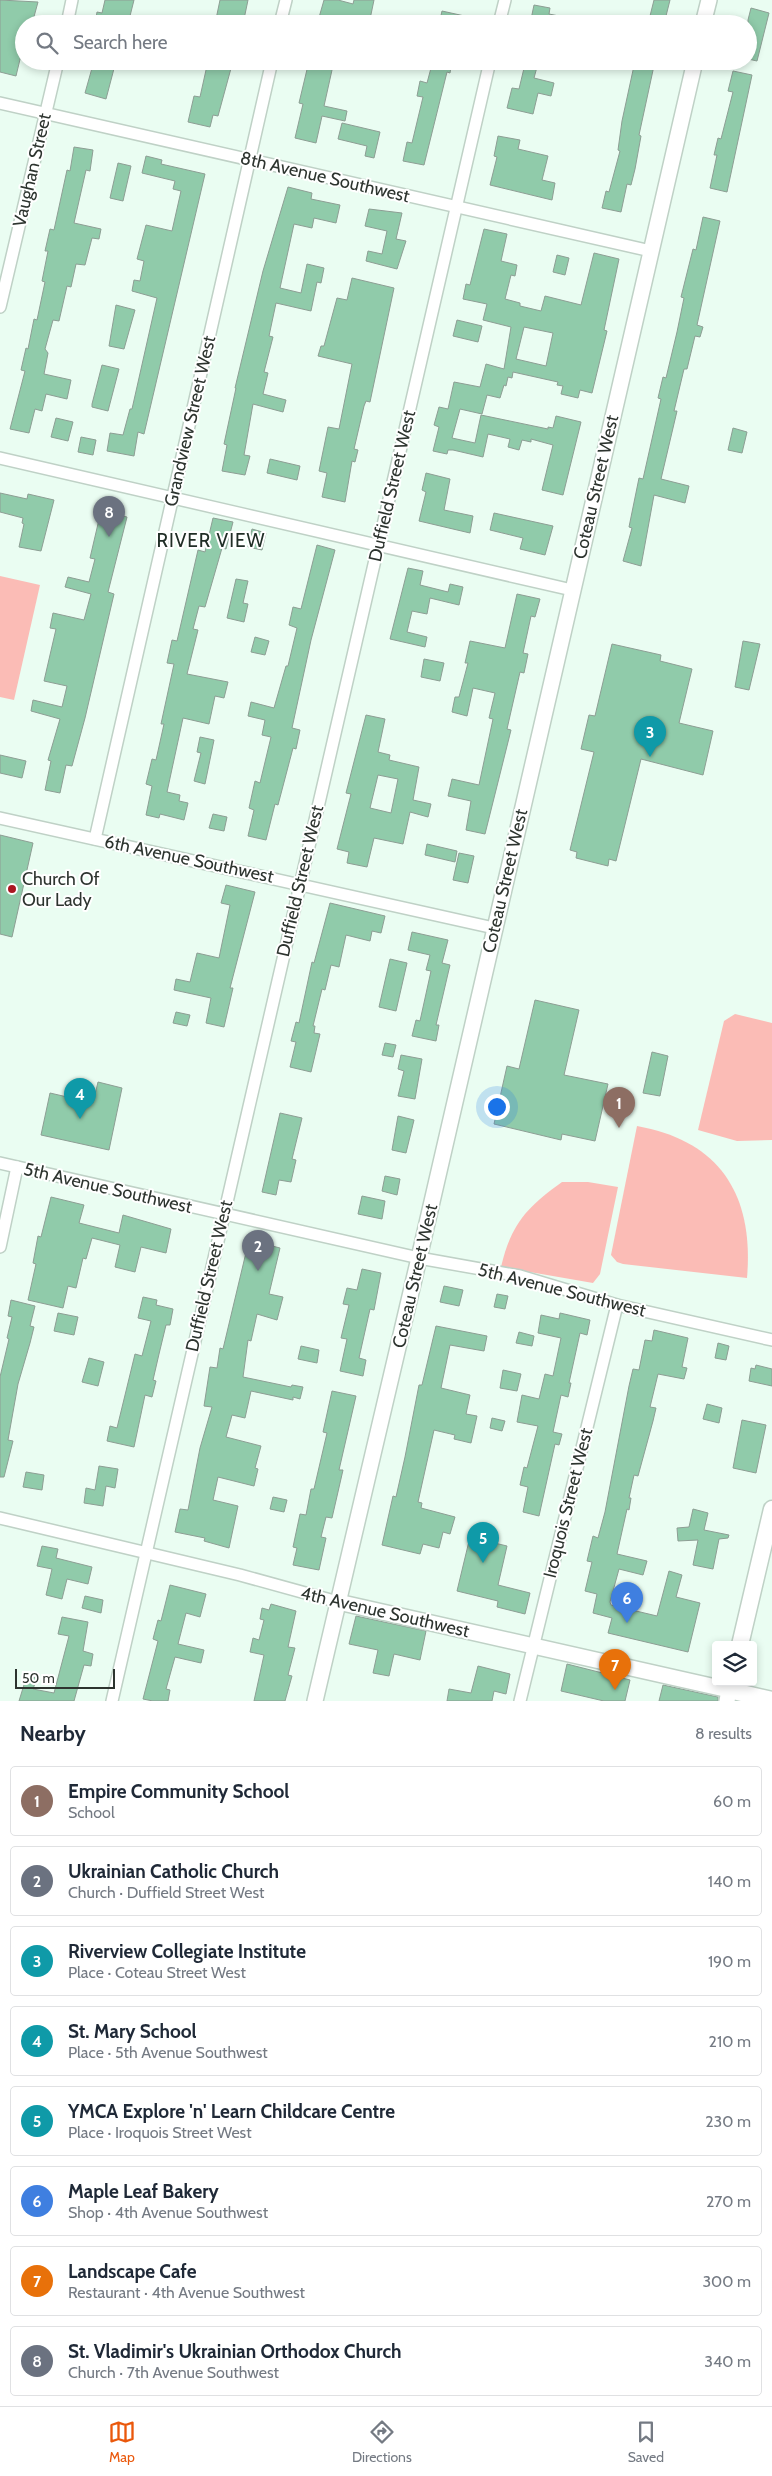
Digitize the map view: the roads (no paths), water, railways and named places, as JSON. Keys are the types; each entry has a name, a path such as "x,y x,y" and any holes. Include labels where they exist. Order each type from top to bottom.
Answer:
{"main road":[{"path":"741,1641 772,1509"},
{"name":"4th Avenue Southwest","path":"729,1691 772,1700"}],"street":[{"path":"69,15 72,0"},
{"path":"282,15 286,0"},
{"path":"501,15 505,0"},
{"path":"705,15 709,0"},
{"name":"Vaughan Street","path":"0,307 56,70"},
{"name":"Grandview Street West","path":"95,839 270,70"},
{"name":"Duffield Street West","path":"112,1701 488,70"},
{"name":"Coteau Street West","path":"315,1701 420,1258 494,928 693,70"},
{"name":"8th Avenue Southwest","path":"0,103 651,251"},
{"path":"0,458 173,496 572,590"},
{"name":"6th Avenue Southwest","path":"0,818 300,883 494,928"},
{"name":"5th Avenue Southwest","path":"0,1163 223,1215 318,1234 420,1258 520,1276 617,1305 772,1340"},
{"path":"0,1247 17,1167"},
{"name":"Iroquois Street West","path":"520,1701 617,1305"},
{"name":"4th Avenue Southwest","path":"0,1518 240,1574 338,1602 729,1691"}],"place":[{"name":"St. Vladimir's Ukrainian Orthodox Church","path":"109,537"},
{"name":"Riverview Collegiate Institute","path":"650,757"},
{"name":"Church Of Our Lady","path":"12,889"},
{"name":"St. Mary School","path":"80,1119"},
{"name":"Empire Community School","path":"619,1128"},
{"name":"Ukrainian Catholic Church","path":"258,1271"},
{"name":"YMCA Explore 'n' Learn Childcare Centre","path":"483,1563"},
{"name":"Maple Leaf Bakery","path":"627,1623"},
{"name":"Landscape Cafe","path":"615,1690"}],"district":[{"name":"RIVER VIEW","path":"211,540"}]}
